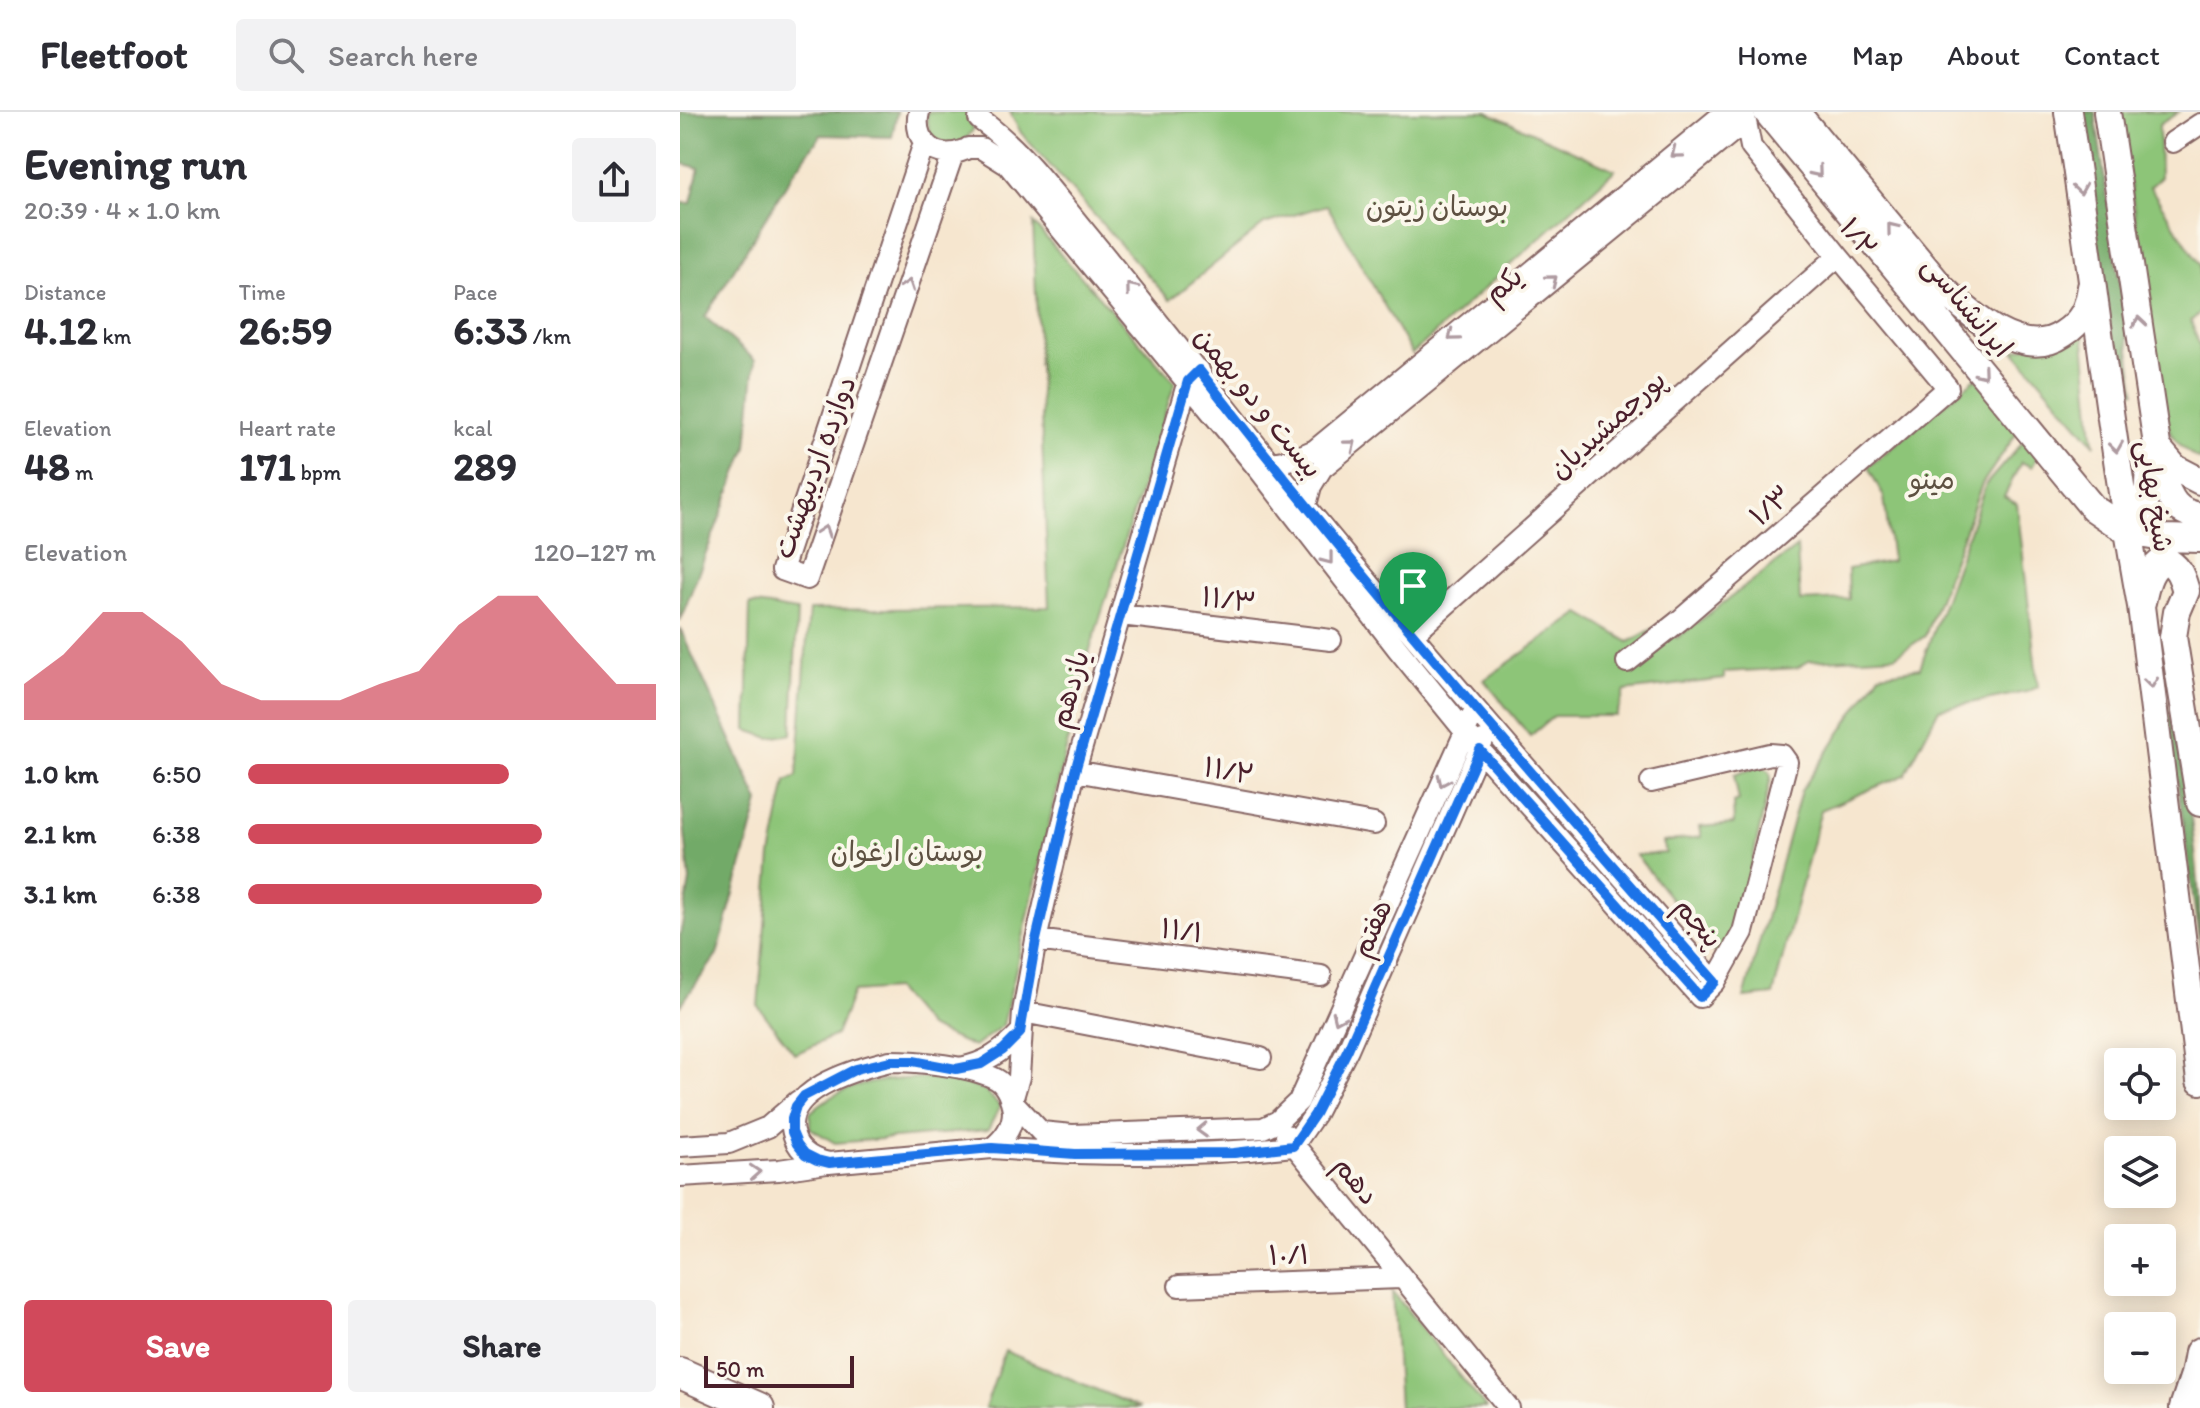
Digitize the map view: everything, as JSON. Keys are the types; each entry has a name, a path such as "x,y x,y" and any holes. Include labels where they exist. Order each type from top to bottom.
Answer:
{"highway":[{"path":"2185,1408 2200,1353"},
{"path":"680,1373 759,1408"}],"main road":[{"name":"ایرانشناسی","path":"1767,112 2093,508 2128,532"},
{"name":"ایرانشناسی","path":"1796,112 1942,288 1997,331 2031,342 2055,340 2074,327 2088,309 2093,272"},
{"name":"شیخ بهایی","path":"2068,112 2141,606 2200,1081"},
{"name":"شیخ بهایی","path":"2107,112 2162,478 2170,501 2180,510 2200,516"},
{"path":"2128,532 2140,520 2148,500 2149,450 2141,381 2145,364"},
{"path":"2156,437 2175,468 2200,481"},
{"path":"2128,532 2164,538 2200,539"},
{"path":"2141,606 2151,573 2164,560 2173,563 2193,587 2177,612 2173,637 2200,803"}],"street":[{"path":"919,112 917,128 924,143"},
{"name":"۱/۲","path":"1743,112 1751,147 1948,388"},
{"name":"یکم","path":"1271,463 1294,459 1315,450 1722,115 1743,112 1737,128 1322,468 1311,486 1306,505"},
{"path":"960,151 979,130 978,115"},
{"name":"بیست و دو بهمن","path":"978,115 1007,140 1193,376 1465,732"},
{"path":"2173,142 2200,124"},
{"name":"بیست و دو بهمن","path":"924,143 932,150 981,148 1008,165 1271,463 1489,727"},
{"name":"دوازده اردیبهشت","path":"924,143 782,570 807,579 960,151"},
{"name":"پورجمشیدیان","path":"1413,634 1838,256"},
{"name":"یازدهم","path":"992,1148 1003,1140 1013,1115 1022,1023 1036,940 1075,771 1193,376"},
{"name":"۱/۳","path":"1627,662 1679,621 1948,388"},
{"name":"۱۱/۳","path":"1121,615 1331,640"},
{"name":"هفتم","path":"1278,1121 1299,1101 1475,710"},
{"name":"هفتم","path":"1293,1146 1315,1114 1348,1049 1489,727"},
{"name":"پنجم","path":"1465,732 1700,997 1715,982 1489,727"},
{"path":"1651,782 1770,754 1782,755 1787,762 1743,932 1715,982"},
{"name":"۱۱/۲","path":"1075,771 1374,824"},
{"name":"۱۱/۱","path":"1036,940 1321,976"},
{"path":"956,1069 981,1064 1003,1050 1022,1023 1261,1058"},
{"path":"680,1146 729,1143 768,1127 804,1096 856,1069 890,1061 913,1061 996,1079 1041,1132 1072,1135 1263,1128 1278,1121 1293,1146"},
{"path":"804,1096 796,1106 792,1132 805,1154 829,1163"},
{"name":"دهم","path":"680,1176 779,1170 992,1148 1075,1154 1234,1153 1293,1146 1509,1408"},
{"name":"۱۰/۱","path":"1179,1286 1401,1278"}],"green space":[{"path":"680,112 897,112 892,137 821,135 792,175 705,317 755,360 747,447 680,621 680,203 691,203 699,168 680,163"},
{"path":"926,112 971,112 973,130 963,143 955,147 931,141"},
{"name":"بوستان زیتون","path":"1010,112 1487,112 1615,170 1412,354 1327,205 1264,224 1170,300 1021,133"},
{"path":"2079,112 2095,112 2135,391 2126,394 2114,352"},
{"path":"2120,112 2179,112 2159,125 2160,178 2150,187 2200,265 2200,313 2191,321 2200,347 2200,460 2177,441 2163,415"},
{"name":"بوستان ارغوان","path":"1033,223 1175,382 1086,662 1003,1025 974,1047 928,1027 895,989 853,992 836,1035 795,1054 758,1006 771,856 786,781 797,776 809,610 1049,607"},
{"path":"2083,330 2093,436 2095,445 2014,350"},
{"name":"مینو","path":"1976,378 2018,431 1982,484 1925,636 1895,656 1809,661 1797,668 1724,672 1724,679 1625,691 1616,716 1554,716 1530,736 1484,680 1580,613 1629,642 1658,626 1677,638 1797,547 1800,601 1849,599 1848,569 1892,561 1884,497 1868,467"},
{"path":"2027,437 2040,453 2032,467 2021,462 2004,497 2017,504 2038,687 1939,709 1905,775 1821,810 1773,995 1744,998 1801,791 1880,674 1920,668 1986,484"},
{"path":"750,604 797,611 792,734 770,738 747,730"},
{"path":"680,628 759,802 717,955 680,1006 680,936 690,881 680,786"},
{"path":"2166,700 2192,822 2200,947"},
{"path":"1761,766 1769,771 1771,777 1739,921 1716,955 1636,855 1666,853 1663,842 1701,837 1699,827 1734,824 1733,803 1739,801 1734,775"},
{"path":"948,1077 985,1091 1000,1106 988,1130 835,1143 810,1128 810,1113 840,1092 874,1082"},
{"path":"1392,1291 1486,1408 1399,1408"},
{"path":"1005,1351 1140,1408 985,1408"}],"route":[{"path":"1199,370 1271,463 1413,634 1489,727 1715,982 1700,997 1480,750 1348,1049 1315,1114 1293,1146 1234,1153 1075,1154 992,1148 829,1163 805,1154 792,1132 796,1106 804,1096 856,1069 890,1061 913,1061 956,1069 981,1064 1003,1050 1020,1033 1036,940 1075,771 1188,381 1199,370"}]}
